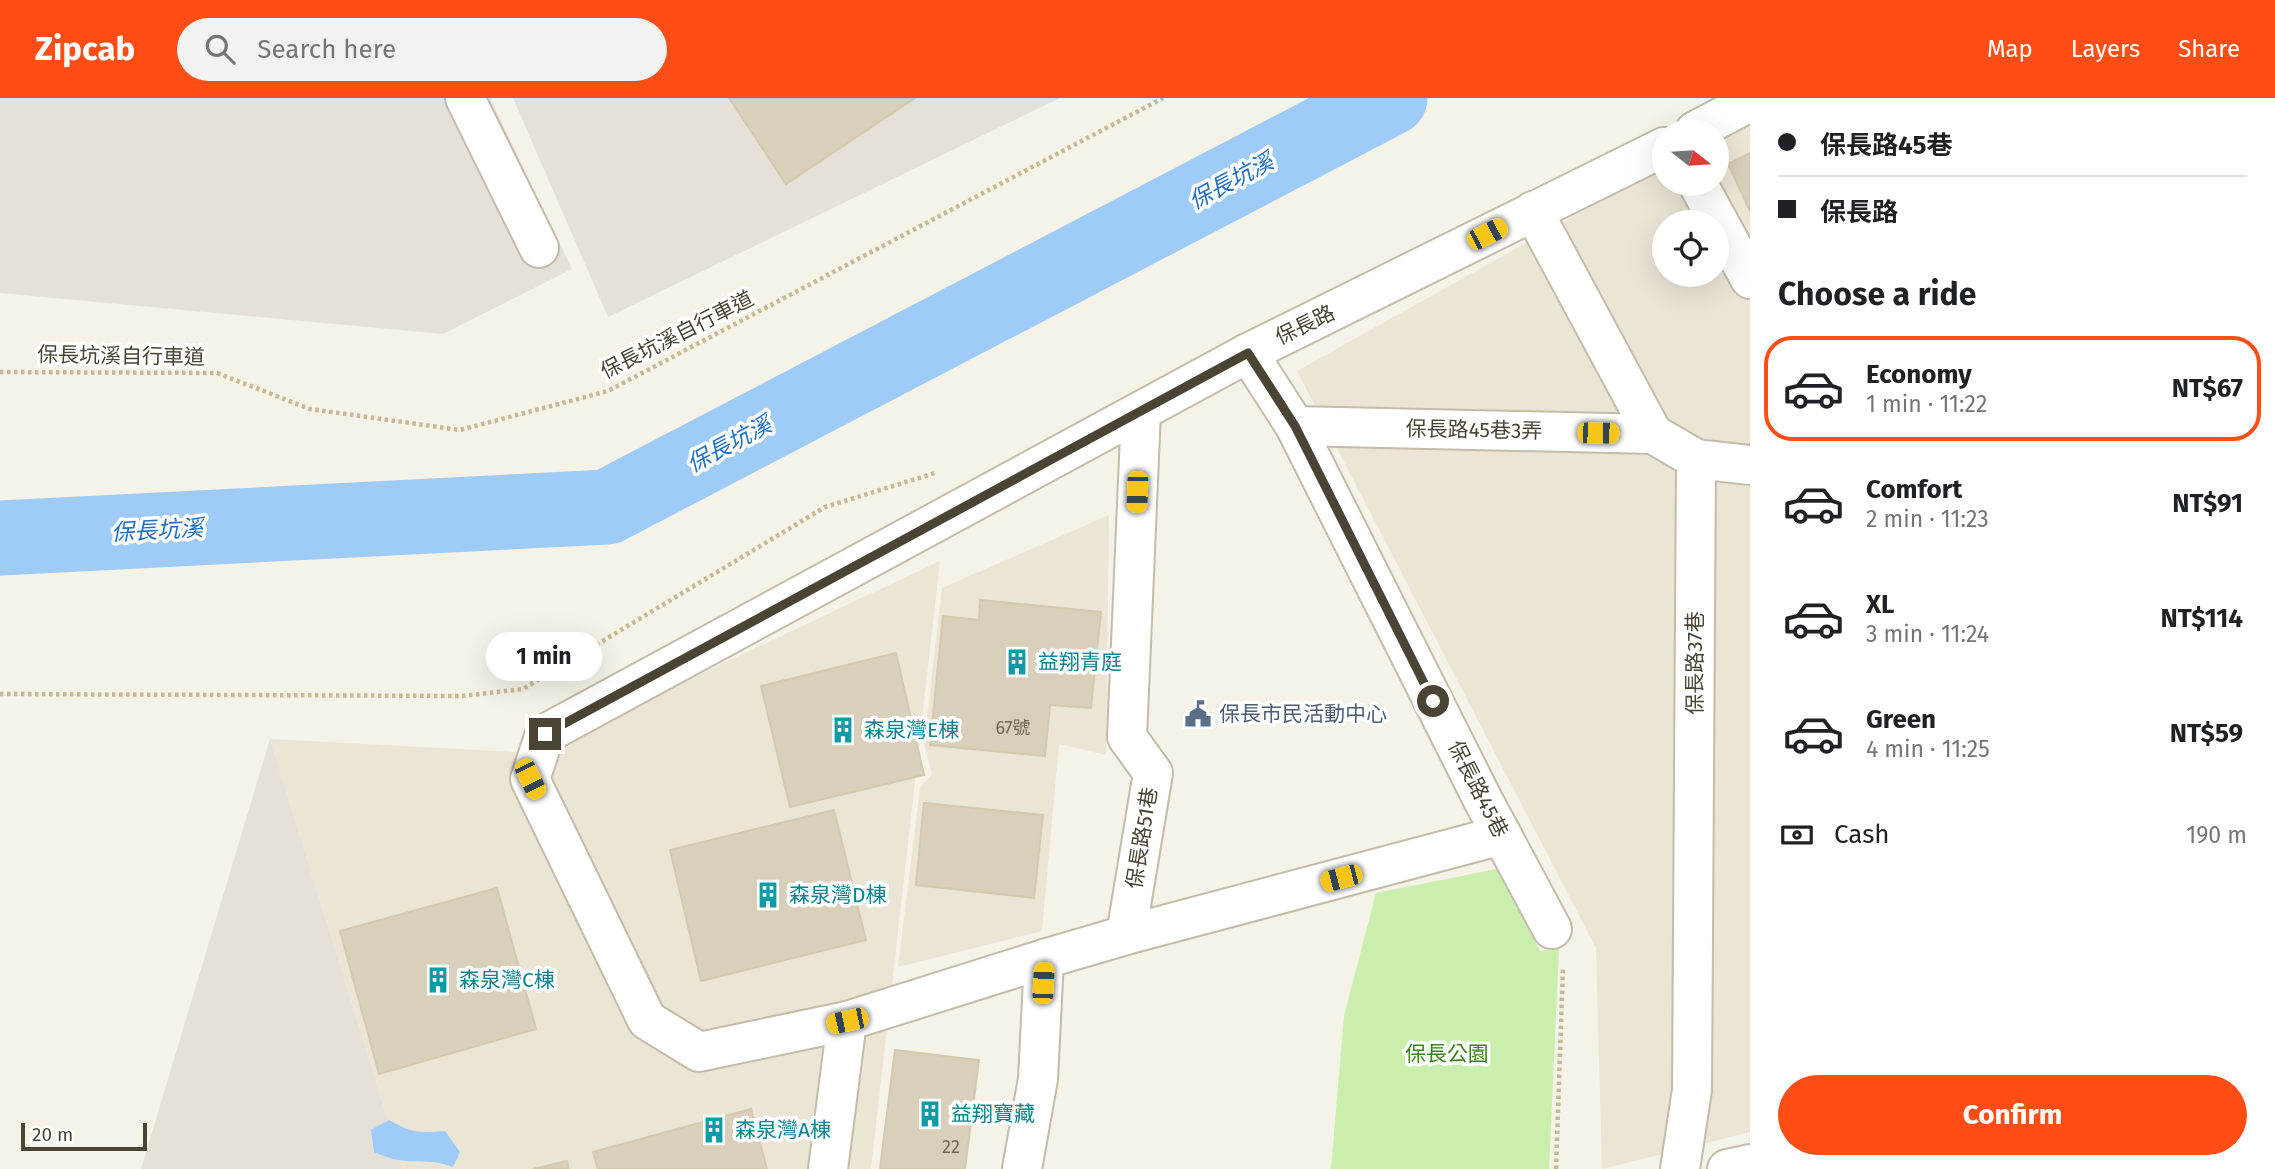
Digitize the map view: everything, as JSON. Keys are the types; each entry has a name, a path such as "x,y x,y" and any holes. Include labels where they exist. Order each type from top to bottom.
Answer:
{"lane":[{"path":"465,98 539,248"},
{"path":"1718,119 1750,102"},
{"name":"保長路","path":"847,1021 699,1052 647,1020 530,779 545,734 1248,353 1652,153"},
{"path":"1705,196 1750,279"},
{"path":"1534,211 1653,434 1696,460 1750,464"},
{"name":"保長路45巷","path":"1248,353 1295,426 1552,929"},
{"name":"保長路51巷","path":"1126,934 1153,774 1127,737 1140,411"},
{"name":"保長路45巷3弄","path":"1295,426 1653,434"},
{"name":"保長路37巷","path":"1680,1169 1692,1090 1696,460"},
{"path":"828,1169 847,1021 1126,934 1502,835"},
{"path":"1022,1169 1038,1079 1044,959"},
{"path":"1727,1169 1750,1164"}],"path":[{"name":"保長坑溪自行車道","path":"0,372 217,373 310,410 460,430 608,391 1163,98"},
{"path":"0,694 462,696 523,689 825,507 943,471"},
{"path":"1552,929 1564,938 1556,1169"}],"shaded area":[{"path":"0,98 490,98 572,269 443,334 0,293"},
{"path":"513,98 1060,98 608,317"},
{"path":"1750,118 1750,1132 1602,1169 1596,948 1297,371 1652,173 1652,196 1729,196 1729,129"},
{"name":"益翔青庭","path":"1109,515 1106,755 1059,744 1042,931 898,967 920,788 932,774 924,743 942,588"},
{"path":"940,561 871,1169 403,1169 270,739 533,753"},
{"path":"270,739 403,1169 141,1169"}],"green space":[{"name":"保長公園","path":"1497,869 1540,951 1559,949 1549,1169 1331,1169 1344,1016 1376,893"}],"water":[{"path":"389,1120 416,1131 445,1131 460,1152 453,1167 432,1162 398,1160 374,1152 371,1130"}],"building":[{"path":"729,98 915,98 786,184"},
{"path":"1750,153 1750,211 1729,166 1729,164"},
{"name":"益翔青庭","path":"980,600 1101,612 1091,708 1050,705 1045,756 930,745 943,616 979,620"},
{"name":"森泉灣E棟","path":"896,653 924,775 790,807 761,686"},
{"path":"924,803 1043,815 1034,898 916,885"},
{"name":"森泉灣D棟","path":"834,810 866,940 701,981 670,850"},
{"name":"森泉灣C棟","path":"497,888 536,1029 379,1074 340,931"},
{"name":"益翔寶藏","path":"895,1050 979,1060 965,1169 880,1169"},
{"name":"森泉灣A棟","path":"751,1109 767,1169 598,1169 593,1152"},
{"path":"567,1161 569,1169 533,1169"}],"waterway":[{"name":"保長坑溪","path":"0,538 607,507 1390,98"}],"place":[{"name":"益翔青庭","path":"1017,662"},
{"name":"保長市民活動中心","path":"1198,714"},
{"name":"森泉灣E棟","path":"843,730"},
{"name":"森泉灣D棟","path":"768,895"},
{"name":"森泉灣C棟","path":"438,980"},
{"name":"益翔寶藏","path":"930,1114"},
{"name":"森泉灣A棟","path":"714,1130"}],"route":[{"path":"545,734 1248,353 1295,426 1433,701"}]}
